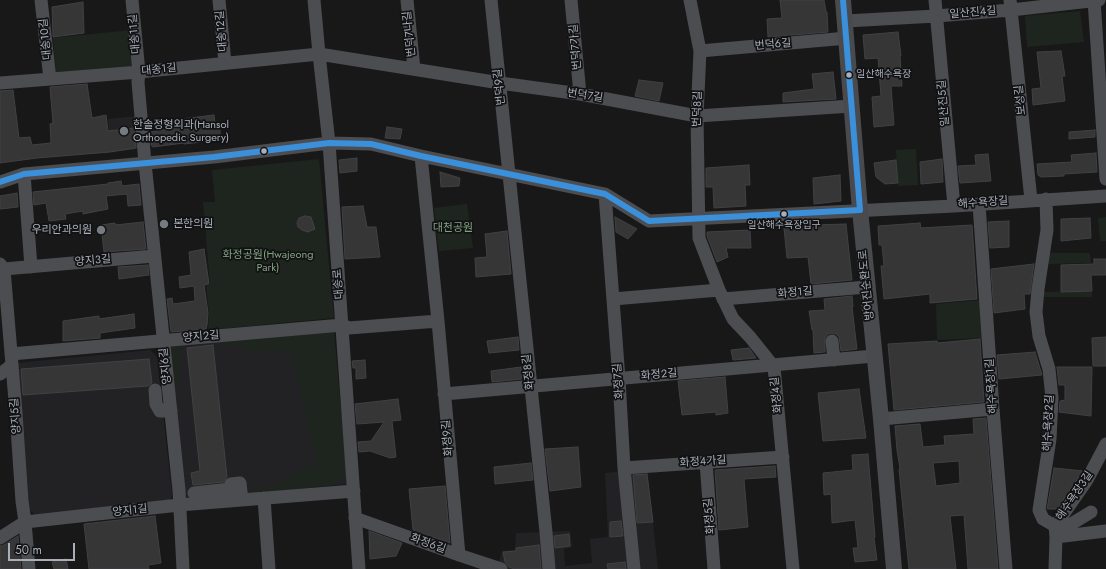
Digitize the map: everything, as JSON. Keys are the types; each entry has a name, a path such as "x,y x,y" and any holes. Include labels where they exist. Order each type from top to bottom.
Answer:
{"main road":[{"name":"방어진순환도로","path":"843,0 846,22 860,210 881,419 894,569"}],"street":[{"name":"대송10길","path":"41,0 50,79"},
{"name":"대송11길","path":"132,0 139,72 138,82 144,163"},
{"name":"대송12길","path":"219,0 225,63"},
{"name":"대송로","path":"314,0 329,143 359,569"},
{"name":"번덕7나길","path":"406,0 414,69"},
{"name":"번덕9길","path":"491,0 510,174"},
{"name":"번덕7가길","path":"571,0 580,94"},
{"name":"번덕8길","path":"690,0 700,51 697,116 698,218"},
{"name":"일산진5길","path":"935,0 954,206"},
{"path":"1094,0 1106,179"},
{"name":"일산진4길","path":"846,22 936,16 1011,5 1099,0"},
{"name":"보성길","path":"1011,5 1031,200"},
{"name":"번덕6길","path":"700,51 847,38"},
{"name":"대송1길","path":"0,83 139,72 319,54"},
{"name":"번덕7길","path":"319,54 500,83 580,94 697,116 852,106"},
{"name":"해수욕장길","path":"0,182 24,174 329,143 371,144 421,156 605,194 649,220 954,206 1106,196"},
{"name":"화정9길","path":"421,156 438,321 459,555"},
{"name":"양지6길","path":"144,163 171,411 183,569"},
{"path":"24,174 31,267"},
{"name":"화정8길","path":"510,174 549,569"},
{"name":"화정7길","path":"605,194 624,468 634,569"},
{"name":"해수욕장2길","path":"1046,199 1047,230 1036,312 1039,336 1049,369 1052,398 1050,439 1039,510 1043,519 1055,532"},
{"name":"해수욕장1길","path":"980,204 993,409 1006,569"},
{"name":"화정4길","path":"698,218 699,238 721,295 733,319 774,367 793,569"},
{"name":"양지3길","path":"1,268 31,267 154,256"},
{"name":"양지5길","path":"1,268 12,360 22,502 29,569"},
{"name":"화정1길","path":"613,299 867,287"},
{"path":"342,325 349,328 438,321"},
{"name":"양지2길","path":"12,360 163,341 342,325"},
{"path":"832,341 834,360"},
{"name":"화정2길","path":"444,394 874,356"},
{"path":"0,374 12,360"},
{"path":"155,390 156,404 160,411 171,411"},
{"path":"881,419 993,409"},
{"name":"해수욕장3길","path":"1055,532 1087,480 1106,445"},
{"name":"화정4가길","path":"624,468 783,457"},
{"name":"화정5길","path":"706,462 714,569"},
{"path":"194,493 231,489 231,484 240,483 242,500"},
{"name":"양지1길","path":"0,538 25,522 179,505 354,491"},
{"path":"264,498 269,569"},
{"path":"1055,532 1091,512"},
{"name":"화정6길","path":"355,518 500,569"},
{"path":"1055,532 1106,531"},
{"path":"1055,532 1055,569"}],"shaded area":[{"name":"한솔정형외과(Hansol Orthopedic Surgery)","path":"138,116 142,142 137,149 111,152 108,119"},
{"path":"334,332 347,484 190,500 183,494 167,348 172,343"},
{"path":"150,350 157,357 172,495 169,501 35,514 27,509 16,363"},
{"path":"647,469 658,569 497,569 502,551 515,550 516,533 570,531 572,547 564,549 565,566 592,563 590,539 608,537 605,473"}],"green space":[{"path":"1080,11 1084,42 1027,47 1025,16"},
{"path":"131,30 136,61 132,66 56,72 53,38"},
{"path":"916,149 918,185 898,186 896,150"},
{"name":"화정공원(Hwajeong Park)","path":"319,159 334,318 208,330 209,312 206,286 210,285 203,202 215,202 212,170"},
{"name":"대천공원","path":"467,204 473,248 439,251 434,208"},
{"path":"1106,217 1106,241 1100,241 1098,218"},
{"path":"1049,253 1090,253 1091,263 1046,264"},
{"path":"1092,291 1092,297 1041,297 1042,292"},
{"path":"982,300 984,338 937,340 936,304"},
{"path":"334,332 347,475 331,485 250,492 248,490 267,489 317,461 292,354 279,350 248,353 243,347 237,344 219,345 213,342"},
{"path":"182,345 182,353 178,366 178,386 172,391 168,353 174,353 173,346"}],"building":[{"path":"780,0 824,0 827,12 828,32 768,37 767,19 782,18"},
{"path":"83,2 84,33 53,37 52,7"},
{"path":"898,32 901,56 902,86 891,86 894,125 874,127 872,97 881,96 878,58 865,59 863,35"},
{"path":"1061,51 1065,76 1062,76 1065,101 1033,105 1032,89 1041,88 1037,52"},
{"path":"833,72 836,99 783,102 783,93 814,89 812,74"},
{"path":"639,80 663,83 659,101 635,96"},
{"path":"87,84 92,118 106,115 108,131 134,128 136,148 0,163 0,91 13,90 19,138 30,137 32,145 51,143 50,124 53,123 50,87"},
{"path":"214,115 215,124 219,124 221,140 153,147 151,145 150,132 182,127 182,119"},
{"path":"387,127 402,129 400,139 385,138"},
{"path":"1095,130 1095,137 1069,139 1069,132"},
{"path":"1096,153 1097,172 1064,174 1064,176 1041,177 1038,175 1037,164 1072,162 1071,155"},
{"path":"988,154 991,181 960,183 958,166 976,165 975,155"},
{"path":"357,158 357,171 340,173 339,160"},
{"path":"942,159 943,182 921,184 920,162"},
{"path":"896,160 898,183 885,184 876,177 874,163"},
{"path":"749,165 750,185 745,185 746,206 714,208 713,187 706,187 706,168"},
{"path":"440,172 460,178 459,186 441,187"},
{"path":"840,175 841,201 814,204 813,178"},
{"path":"121,181 122,186 139,184 141,205 128,206 127,194 106,196 108,209 83,214 83,211 65,214 66,219 49,221 46,203 34,205 33,192 108,184"},
{"path":"17,193 18,207 0,209 0,196"},
{"path":"363,206 367,227 376,227 380,257 345,259 342,207"},
{"path":"305,216 311,217 315,229 308,232 298,227 297,223 299,218"},
{"path":"615,217 637,229 628,239 616,232"},
{"path":"1090,218 1091,238 1061,241 1061,219"},
{"path":"1009,221 1009,247 990,248 988,222"},
{"path":"143,222 146,249 104,252 101,225"},
{"path":"920,223 921,228 972,225 977,299 930,303 930,294 884,299 881,266 884,266 882,245 879,245 878,226"},
{"path":"846,224 852,280 811,284 808,257 787,258 784,228"},
{"path":"750,230 751,248 726,248 728,257 717,262 707,236 707,232"},
{"path":"507,231 511,274 476,277 475,258 487,257 485,234"},
{"path":"204,249 209,284 204,285 208,313 206,329 171,332 167,299 172,298 173,304 195,301 194,286 180,288 179,277 191,275 189,252"},
{"path":"1094,259 1106,259 1106,275 1091,275 1092,291 1061,292 1061,265 1094,264"},
{"path":"1034,264 1030,294 1024,294 1025,309 994,313 991,269"},
{"path":"148,265 149,275 119,279 118,267"},
{"path":"852,296 857,349 841,351 839,337 832,333 828,334 825,338 825,352 814,353 813,330 809,311 825,310 824,299"},
{"path":"134,314 135,328 100,333 100,338 63,341 63,321 99,316 99,319"},
{"path":"518,337 519,350 489,353 487,341"},
{"path":"1106,337 1106,366 1093,366 1092,338"},
{"path":"980,339 984,402 894,410 888,344 937,341 938,343"},
{"path":"213,345 227,477 224,482 193,485 191,473 200,471 187,348"},
{"path":"749,348 756,358 733,360 731,350"},
{"path":"1035,352 1042,375 999,379 997,355"},
{"path":"149,359 152,383 148,386 23,395 21,369"},
{"path":"365,360 366,378 356,379 356,368 353,368 352,361"},
{"path":"521,367 522,379 492,382 491,371"},
{"path":"1057,367 1092,367 1091,416 1059,412 1060,401 1065,400 1065,385 1059,385"},
{"path":"725,377 728,413 716,415 716,412 682,415 678,381"},
{"path":"859,389 866,438 823,441 818,393"},
{"path":"398,399 401,420 392,421 396,457 390,458 370,451 359,452 358,442 371,441 384,422 357,424 355,404"},
{"path":"986,418 998,569 968,569 964,515 950,516 956,569 909,569 895,426 920,424 923,447 945,445 944,436 974,434 973,419","holes":["959,461 960,483 936,486 933,463"]},
{"path":"578,447 581,487 550,491 545,449"},
{"path":"868,454 877,560 855,562 853,548 858,548 855,520 832,523 831,494 824,495 823,473 853,470 852,455"},
{"path":"531,463 533,480 495,484 494,467"},
{"path":"775,466 776,477 744,479 748,527 719,530 715,470"},
{"path":"1054,468 1083,471 1057,509 1047,509"},
{"path":"647,474 653,522 637,523 633,475"},
{"path":"445,486 450,543 413,530 409,489"},
{"path":"155,516 161,563 148,565 149,569 89,569 84,524"},
{"path":"621,521 623,536 610,537 610,522"},
{"path":"369,531 402,543 396,556 370,559"},
{"path":"569,534 570,546 555,548 554,536"},
{"path":"18,536 21,569 0,569 0,546"},
{"path":"539,545 541,569 514,569 509,567 505,562 503,552 516,551 516,548"},
{"path":"66,559 68,569 54,569 52,562"},
{"path":"625,562 626,569 608,569 607,564"}],"transit line":[{"path":"0,182 24,174 214,157 329,143 371,144 421,156 605,194 649,221 860,210 843,0"}],"place":[{"name":"일산해수욕장","path":"849,75"},
{"name":"한솔정형외과(Hansol Orthopedic Surgery)","path":"124,131"},
{"name":"일산해수욕장입구","path":"784,214"},
{"name":"본한의원","path":"164,224"},
{"name":"우리안과의원","path":"101,230"}]}
